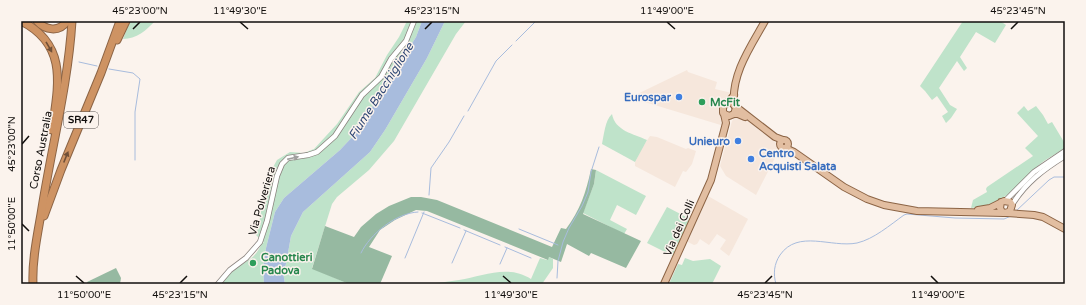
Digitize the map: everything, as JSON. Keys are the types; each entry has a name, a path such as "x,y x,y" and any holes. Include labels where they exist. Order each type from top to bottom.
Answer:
{"highway":[{"name":"SR47","path":"21,21 36,31 46,41 52,52 58,70 58,92 46,182"},
{"path":"36,21 42,26 53,30 59,28 67,21"},
{"path":"43,220 72,65 74,21"},
{"name":"Corso Australia","path":"33,284 35,255 46,182 69,62 74,21"},
{"name":"SR47","path":"38,284 38,255 43,220 63,163 101,73 120,21"},
{"path":"101,73 126,21"}],"main road":[{"path":"726,123 736,110 733,104 734,94 741,66 765,21"},
{"path":"726,123 722,107 725,104 733,104 794,152 844,187 875,202 917,211 1014,211"},
{"path":"724,114 744,116 784,144"},
{"name":"Via dei Colli","path":"664,284 711,180 726,123"},
{"path":"972,212 990,208 1004,201 1010,202 1014,211"},
{"path":"1004,201 1000,208 1043,217 1065,229"}],"street":[{"name":"Via Polveriera","path":"218,284 230,270 246,258 260,242 267,221 276,176 282,164 288,158 308,156 317,152 335,136 362,96 381,77 391,59 406,42 414,21"},
{"path":"1004,201 1034,172 1065,151"},
{"path":"1014,211 1018,195 1037,175 1065,156"}],"shaded area":[{"path":"687,70 688,72 717,82 715,89 732,93 724,102 724,126 629,98"},
{"path":"738,116 743,117 779,145 780,148 756,195 726,176 720,166 732,121"},
{"path":"650,136 657,137 686,149 688,148 696,151 692,164 686,172 683,171 675,187 635,166 635,162 642,148"},
{"path":"708,196 748,219 729,256 720,249 726,240 717,234 709,245 700,239 697,244 694,245 686,241"}],"green space":[{"path":"130,21 155,21 141,33 128,39 123,39"},
{"path":"407,21 422,21 416,37 356,133 340,150 284,198 275,212 266,248 263,268 264,284 222,284 231,272 256,254 262,243 264,243 255,234 259,223 267,178 277,160 290,152 304,153 314,149 337,124 359,92 375,78"},
{"path":"445,21 466,21 456,34 394,141 369,170 337,197 332,204 312,268 349,284 285,284 283,272 291,236 303,212 370,152 385,130 427,58"},
{"path":"963,21 1000,21 1006,25 995,43 976,32 960,57 967,68 964,71 957,61 939,88 950,105 957,109 946,123 942,116 948,112 937,96 932,100 920,86"},
{"path":"1024,106 1028,111 1036,106 1048,124 1052,122 1065,142 1065,148 1048,158 1002,199 983,206 971,208 973,200 987,192 987,187 1033,156 1025,148 1038,136 1017,113"},
{"path":"612,114 614,120 621,128 631,134 647,140 635,162 602,144 606,124"},
{"path":"591,169 596,170 594,184 583,214 641,241 626,268 591,253 589,256 567,244 561,262 549,257 548,260 427,211 416,210 395,220 380,230 369,247 392,256 380,284 349,284 312,269 325,226 354,237 361,227 376,214 389,206 411,197 437,200 552,247 561,228 566,229 579,208 585,194"},
{"path":"596,170 646,196 636,215 617,205 610,220 627,229 624,234 583,213 594,184"},
{"path":"667,207 692,220 673,256 647,243"},
{"path":"549,257 553,259 553,268 542,284 424,284 455,281 495,272 513,272 531,279 540,258 547,260"},
{"path":"685,258 693,261 710,259 721,266 712,284 669,284 678,264 682,265"},
{"path":"116,268 121,278 120,284 88,284 87,282"}],"water":[{"path":"422,21 445,21 427,58 385,130 370,152 303,212 291,236 283,272 285,284 264,284 263,268 266,248 275,212 284,198 340,150 356,133 416,37"}],"waterway":[{"path":"516,41 536,21"},
{"path":"468,111 496,61 512,45"},
{"path":"79,62 97,66"},
{"path":"109,69 133,73 140,79 135,112 135,160"},
{"path":"429,195 431,168 449,142 464,116"},
{"path":"557,278 558,261 563,242 588,192 591,172 599,147"},
{"path":"1016,211 1049,180 1054,177 1065,177"},
{"path":"361,253 377,232 393,220 410,213 418,212"},
{"path":"405,258 424,212"},
{"path":"422,213 460,228"},
{"path":"776,284 776,262 787,247 796,243 805,241 847,244 857,243 876,235 907,214 955,218 1004,219 1011,216"},
{"path":"519,229 558,245"},
{"path":"464,230 500,245"},
{"path":"452,263 466,231"},
{"path":"505,247 531,258"},
{"path":"500,264 507,248"}],"place":[{"name":"Eurospar","path":"679,97"},
{"name":"McFit","path":"702,102"},
{"name":"Unieuro","path":"738,141"},
{"name":"Centro Acquisti Salata","path":"751,159"},
{"name":"Canottieri Padova","path":"253,263"}],"water label":[{"name":"Fiume Bacchiglione","path":"381,91"}]}
